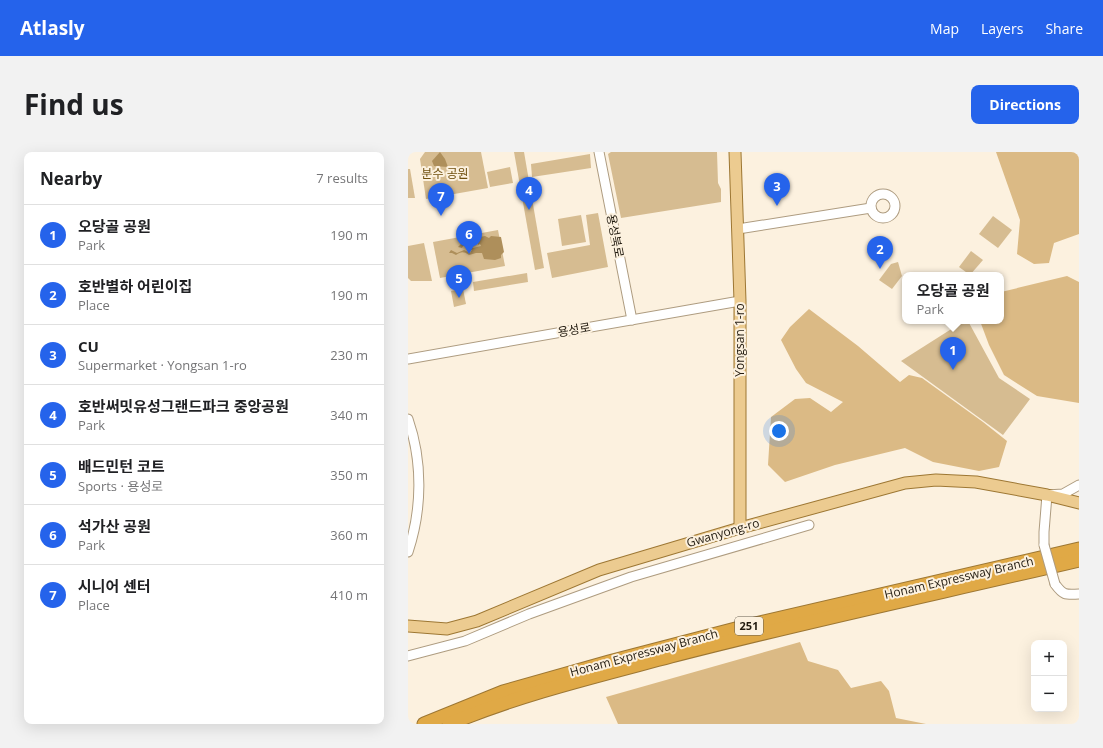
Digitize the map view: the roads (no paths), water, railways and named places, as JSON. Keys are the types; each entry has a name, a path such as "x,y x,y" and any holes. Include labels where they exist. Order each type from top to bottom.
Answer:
{"highway":[{"name":"Honam Expressway Branch","path":"424,724 503,692 609,662 751,625 1079,549"},
{"name":"Honam Expressway Branch","path":"449,724 508,701 606,673 751,636 1079,560"}],"main road":[{"name":"Yongsan 1-ro","path":"735,152 740,301 740,528"},
{"name":"Gwanyong-ro","path":"408,626 447,629 477,621 599,570 740,528 905,484 936,480 976,482 1047,495 1079,503"}],"street":[{"name":"용성북로","path":"599,152 632,320"},
{"path":"738,229 871,208"},
{"name":"용성로","path":"408,359 740,301"},
{"path":"408,419 413,432 419,482 418,511 408,552"},
{"path":"1079,485 1063,494 1047,495 1044,532 1044,545 1055,584 1065,595 1079,594"},
{"path":"408,656 465,641 529,614 631,577 809,525"}],"place":[{"name":"CU","path":"777,206"},
{"name":"호반써밋유성그랜드파크 중앙공원","path":"529,210"},
{"name":"시니어 센터","path":"441,216"},
{"name":"석가산 공원","path":"469,254"},
{"name":"호반별하 어린이집","path":"880,269"},
{"name":"배드민턴 코트","path":"459,298"},
{"name":"오당골 공원","path":"953,370"}],"park label":[{"name":"분수 공원","path":"445,174"}]}
